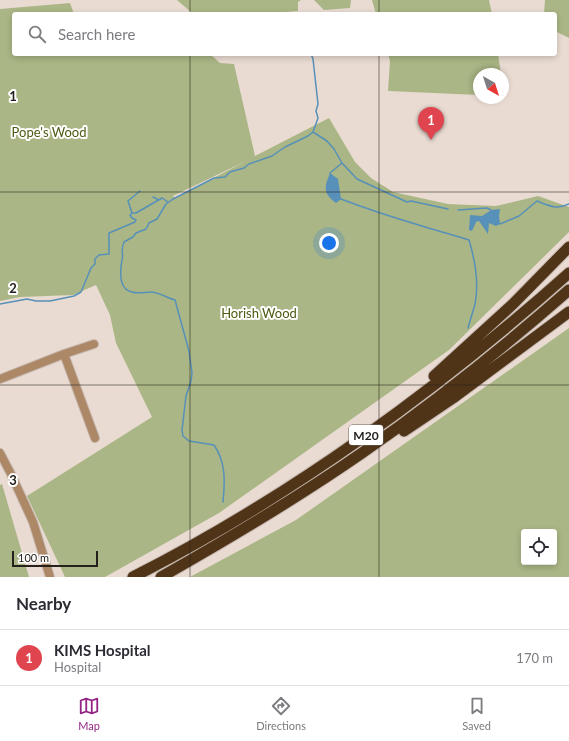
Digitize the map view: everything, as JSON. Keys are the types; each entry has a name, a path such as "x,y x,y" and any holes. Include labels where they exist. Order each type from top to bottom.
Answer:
{"highway":[{"name":"M20","path":"402,408 429,380 513,304 569,247"},
{"name":"M20","path":"133,577 194,544 294,484 364,436 486,343 569,273"},
{"name":"M20","path":"162,577 293,499 363,452 473,371 569,290"},
{"name":"M20","path":"363,452 417,423 569,312"}],"street":[{"path":"0,379 94,344"},
{"path":"64,354 95,438"},
{"path":"0,454 33,522 50,577"}],"green space":[{"path":"177,0 301,0 298,2 298,11 191,12"},
{"path":"314,0 351,0 350,8 324,10"},
{"path":"372,0 489,0 492,12 375,12"},
{"path":"545,0 569,0 569,38 557,32 557,12 544,12"},
{"name":"Horish Wood","path":"70,3 73,12 12,12 12,56 212,56 220,63 234,64 255,156 329,118 355,162 371,178 393,192 448,204 496,206 538,196 569,207 569,232 449,350 219,513 105,577 65,577 27,496 152,417 116,343 110,315 96,285 73,295 20,297 0,301 0,9","holes":["246,161 175,198 173,196"]},
{"path":"389,56 498,56 500,68 473,68 473,95 388,91 390,61"},
{"path":"569,328 569,577 190,577 296,520"},
{"path":"2,484 29,577 0,577 0,485"}],"water":[{"path":"330,173 338,179 341,199 336,203 329,196 326,190"},
{"path":"500,209 500,224 496,226 489,223 488,234 479,221 476,222 472,231 469,230 470,215 482,216 491,210"}],"waterway":[{"path":"223,502 223,465 214,445 189,441 183,436 182,430 186,396 192,373 189,351 175,300 154,292 139,293 127,290 121,279 122,248 124,242 133,237 136,233 146,229 149,223 157,219 166,204 173,199 214,178 225,177 230,172 244,168 249,164 272,156 313,132 318,118 316,111 318,104 312,56"},
{"path":"313,132 327,141 334,149 342,163 357,179 407,202 411,201 448,209"},
{"path":"330,173 342,163"},
{"path":"0,304 27,299 36,301 50,301 74,296 81,292 91,268 95,264 95,259 99,255 109,254 109,233 135,222 136,220 130,215 132,213 128,201 140,191"},
{"path":"153,197 159,200"},
{"path":"132,213 136,213 162,198 168,202"},
{"path":"341,199 391,217 469,240 475,264 477,288 475,304 468,328"},
{"path":"500,224 519,216 537,201 549,206 557,207 569,204"},
{"path":"458,210 487,208 491,210"}],"place":[{"name":"KIMS Hospital","path":"431,140"}],"park label":[{"name":"Pope's Wood","path":"49,132"}]}
